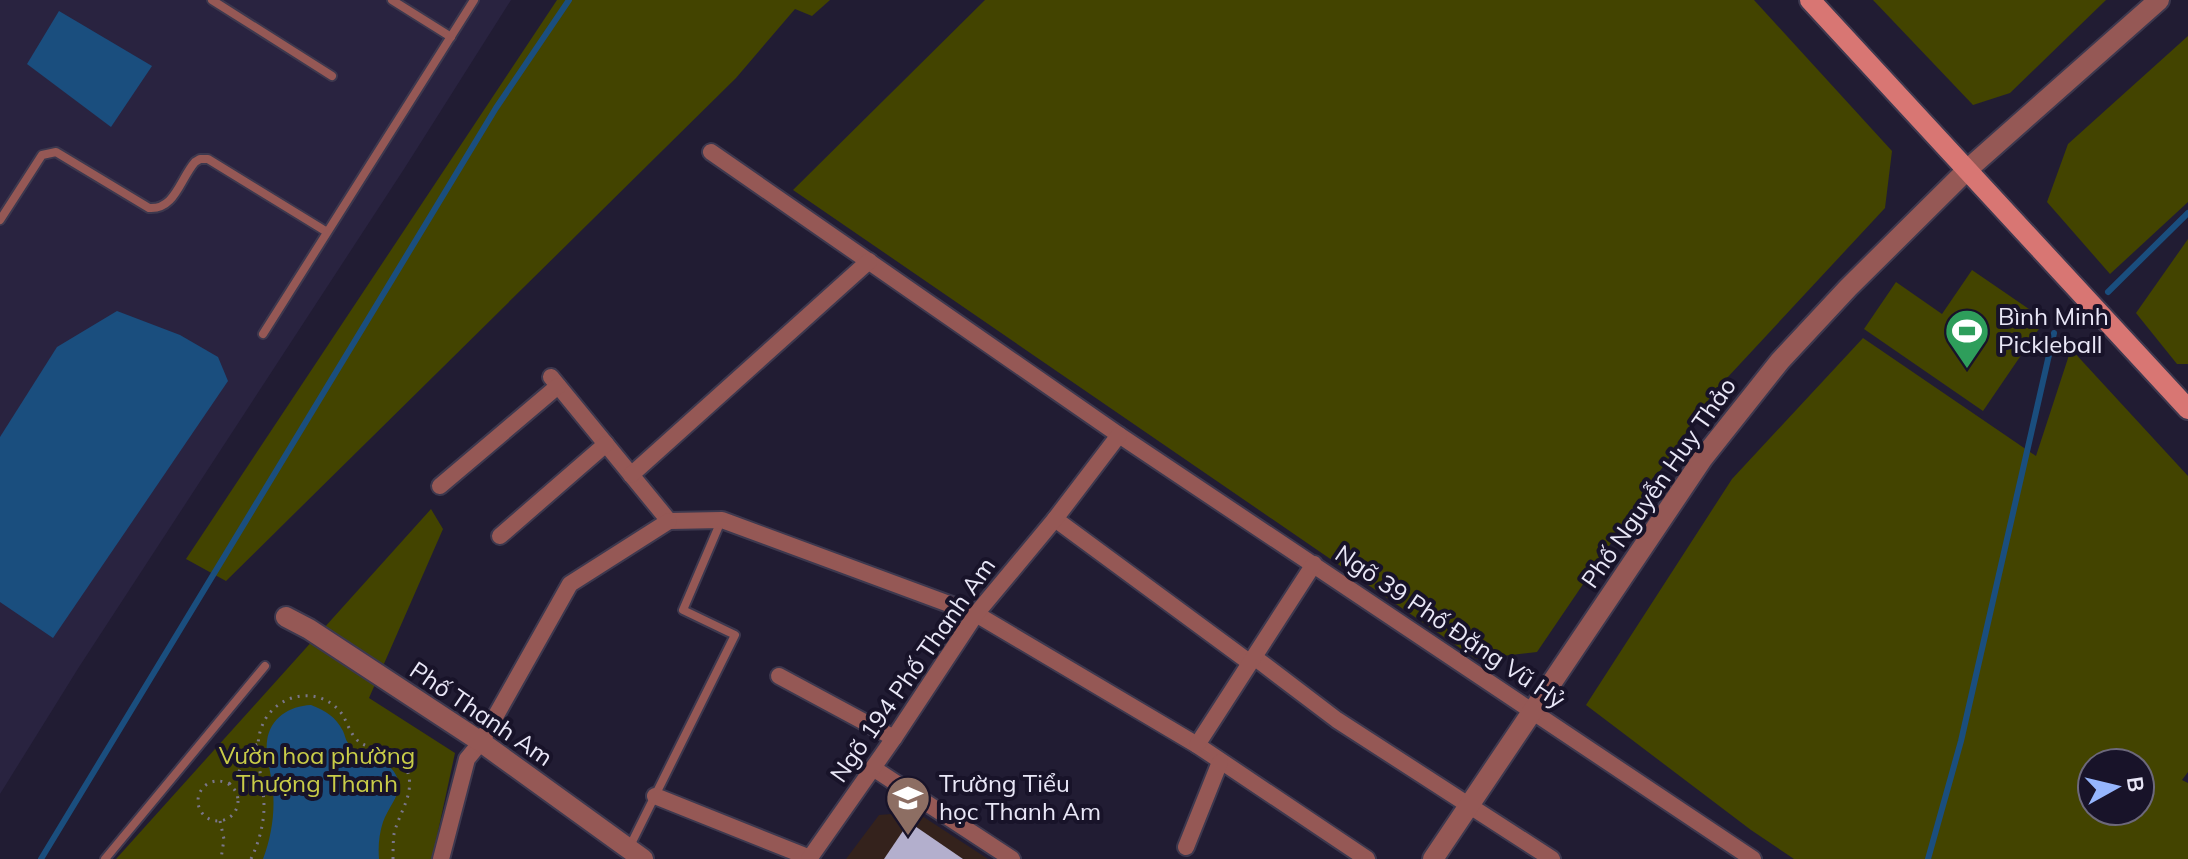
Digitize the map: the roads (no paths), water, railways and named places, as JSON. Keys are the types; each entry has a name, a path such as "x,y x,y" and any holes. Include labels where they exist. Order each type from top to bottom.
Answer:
{"main road":[{"path":"1810,0 2188,409"}],"street":[{"name":"Phố Nguyễn Huy Thảo","path":"1433,859 1703,458 1780,361 1848,288 1967,170 2159,0"},
{"name":"Ngõ 39 Phố Đặng Vũ Hỷ","path":"711,152 1119,435 1533,711 1734,853 1753,859"},
{"path":"631,475 869,261"},
{"path":"440,486 554,381 669,521"},
{"name":"Ngõ 194 Phố Thanh Am","path":"809,858 976,614 1055,519 1119,435"},
{"path":"500,536 606,444"},
{"path":"1055,519 1337,720 1552,859"},
{"path":"442,858 467,759 481,742 570,584 669,521 722,520 976,614 1197,745 1367,859"},
{"path":"1197,745 1314,564"},
{"name":"Phố Thanh Am","path":"286,617 481,742 636,854"},
{"path":"779,676 894,738"},
{"path":"1186,847 1220,762"},
{"path":"873,768 1012,859"},
{"path":"655,796 809,858"}],"lane":[{"path":"212,0 332,76"},
{"path":"392,0 451,37"},
{"path":"263,334 474,0"},
{"path":"0,220 42,155 56,152 149,208 167,205 195,162 208,159 327,232"},
{"path":"636,854 655,796 735,635 683,610 722,520"},
{"path":"105,859 265,666"}],"water":[{"path":"59,11 152,66 111,127 27,64"},
{"path":"117,311 180,335 218,357 228,381 53,638 0,602 0,437 57,347"},
{"path":"311,705 333,718 352,747 385,763 396,775 397,795 382,827 379,859 263,859 273,808 267,753 269,733 276,720 288,711"}],"waterway":[{"path":"41,859 496,108 569,0"},
{"path":"2108,292 2188,213"},
{"path":"1928,859 1961,741 2054,333"}],"place":[{"name":"Bình Minh Pickleball","path":"1967,370"},
{"name":"Trường Tiểu học Thanh Am","path":"908,837"}],"park label":[{"name":"Vườn hoa phường Thượng Thanh","path":"317,770"}]}
